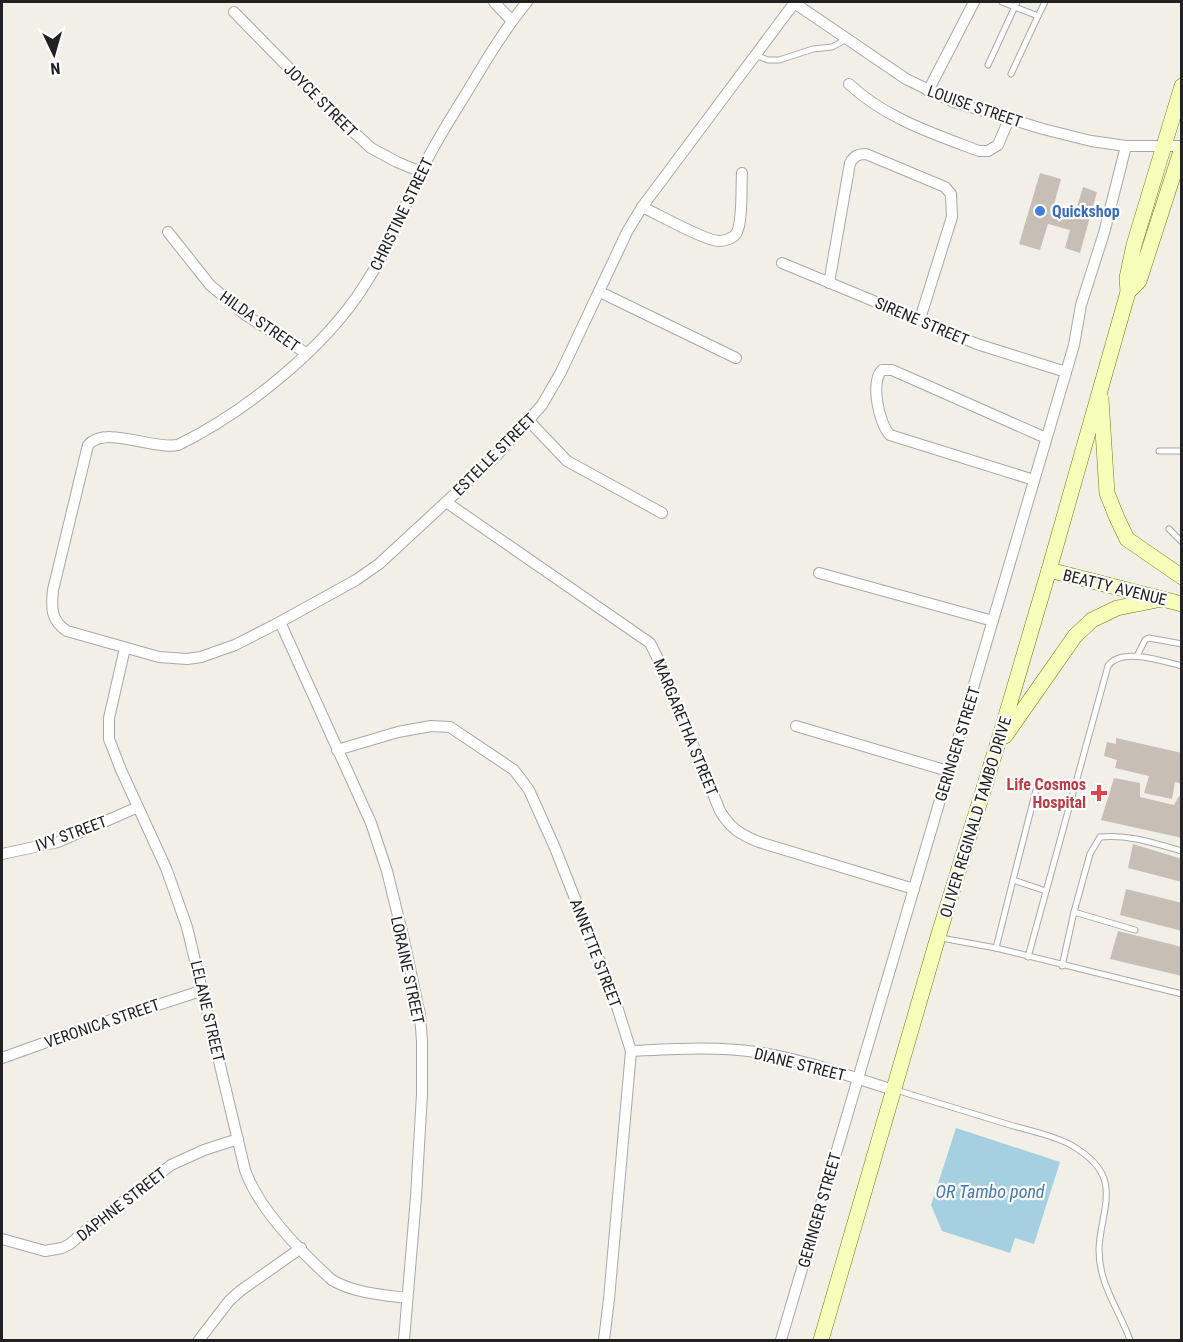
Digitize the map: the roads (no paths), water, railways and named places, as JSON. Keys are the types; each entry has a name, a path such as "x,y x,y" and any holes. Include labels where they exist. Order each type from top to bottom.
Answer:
{"main road":[{"name":"OLIVER REGINALD TAMBO DRIVE","path":"821,1341 938,937 1049,570 1128,292 1127,278 1134,245 1182,86"},
{"name":"OLIVER REGINALD TAMBO DRIVE","path":"1128,292 1138,281 1182,147"},
{"path":"1100,387 1107,493 1117,518 1127,538 1182,576"},
{"name":"BEATTY AVENUE","path":"1049,570 1182,604"},
{"path":"997,747 1075,636 1092,620 1117,608 1162,599"}],"street":[{"path":"494,2 512,21"},
{"name":"CHRISTINE STREET","path":"125,648 67,631 56,622 52,610 53,590 88,445 95,439 105,436 166,446 178,445 249,402 306,353 340,318 363,289 382,258 421,172 452,117 512,21 527,2"},
{"name":"LOUISE STREET","path":"794,2 891,69 928,91 954,102 1091,141 1126,146 1182,147"},
{"name":"ESTELLE STREET","path":"125,648 159,657 187,659 226,648 280,622 356,580 379,564 498,454 529,421 551,391 627,232 642,207 794,2"},
{"path":"928,91 974,2"},
{"name":"JOYCE STREET","path":"234,12 352,132 377,152 421,172"},
{"path":"849,84 864,98 918,128 979,151 988,151 998,146 1009,118"},
{"name":"GERINGER STREET","path":"781,1341 1074,345 1081,305 1104,233 1126,146"},
{"path":"829,283 850,163 854,157 866,154 945,187 951,194 952,217 921,319"},
{"path":"642,207 704,237 719,241 729,239 736,234 740,224 742,173"},
{"name":"HILDA STREET","path":"168,232 210,285 244,314 306,353"},
{"name":"SIRENE STREET","path":"782,263 977,344 1066,372"},
{"path":"600,292 736,358"},
{"path":"1034,480 890,435 881,419 876,389 877,376 882,370 892,370 1046,438"},
{"path":"529,421 567,461 662,513"},
{"name":"MARGARETHA STREET","path":"446,502 650,643 720,811 729,825 742,836 914,889"},
{"path":"819,573 993,621"},
{"name":"LORAINE STREET","path":"280,622 371,823 403,936 420,1015 422,1094 404,1341"},
{"name":"LELANE STREET","path":"125,648 109,718 109,739 178,899 204,990 251,1187 267,1210 322,1271 342,1286 370,1293 407,1298"},
{"name":"ANNETTE STREET","path":"337,750 398,732 441,725 458,731 514,770 529,790 555,848 614,997 632,1051 604,1341"},
{"path":"796,726 948,771"},
{"name":"IVY STREET","path":"2,854 58,842 138,807"},
{"name":"VERONICA STREET","path":"2,1058 204,990"},
{"name":"DIANE STREET","path":"632,1051 712,1049 754,1052 812,1064 894,1090"},
{"name":"DAPHNE STREET","path":"2,1239 45,1251 62,1248 171,1165 204,1150 238,1139"},
{"path":"199,1341 229,1301 301,1248"}],"lane":[{"path":"1002,2 1016,4 1038,16"},
{"path":"1011,74 1045,2"},
{"path":"988,65 1016,4"},
{"path":"755,56 768,60 779,60 813,49 832,47 847,39"},
{"path":"1159,451 1182,451"},
{"path":"1169,529 1182,543"},
{"path":"1137,656 1145,640 1149,638 1182,644"},
{"path":"1028,957 1108,666 1117,658 1137,656 1182,666"},
{"path":"996,948 1037,786"},
{"path":"1062,966 1090,854 1100,837 1133,838 1182,850"},
{"path":"1013,880 1046,891"},
{"path":"1074,912 1135,930"},
{"path":"938,937 996,948 1182,994"},
{"path":"894,1090 1046,1136 1071,1146 1099,1168 1105,1183 1099,1251 1101,1268 1107,1294 1123,1319 1130,1341"}],"water":[{"name":"OR Tambo pond","path":"956,1128 1060,1162 1034,1244 1015,1238 1010,1253 942,1231 931,1205"}],"place":[{"name":"Quickshop","path":"1040,211"},
{"name":"Life Cosmos Hospital","path":"1099,793"}]}
